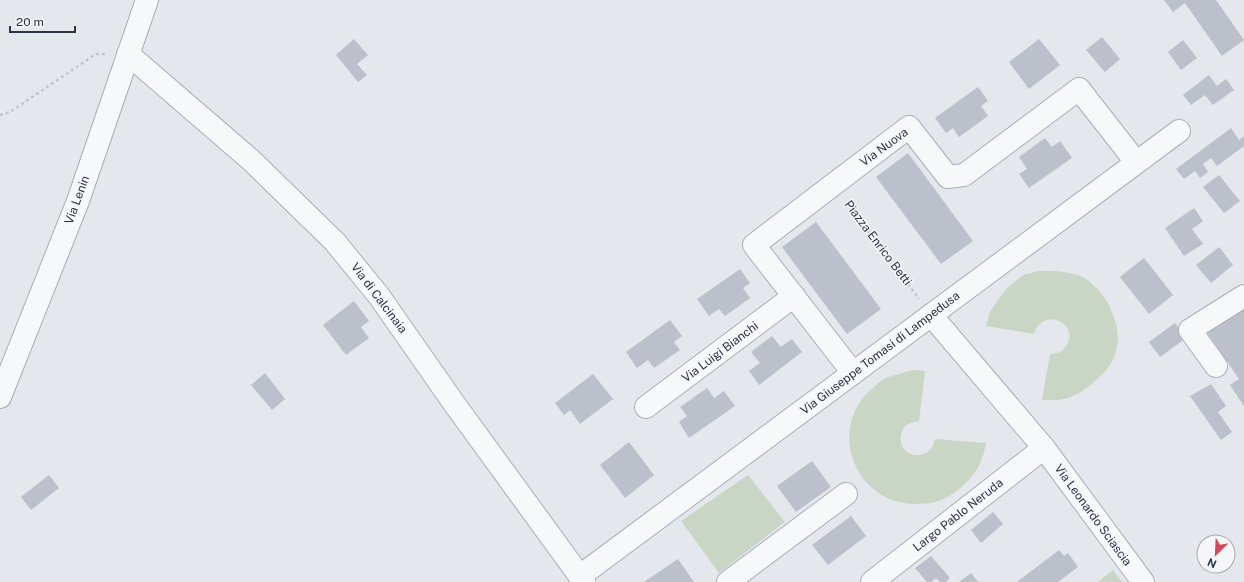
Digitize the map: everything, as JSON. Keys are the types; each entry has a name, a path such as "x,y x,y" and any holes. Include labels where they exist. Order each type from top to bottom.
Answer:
{"street":[{"name":"Via Lenin","path":"0,397 78,201 147,0"},
{"name":"Via di Calcinaia","path":"128,54 252,161 335,242 379,296 453,402 582,579"},
{"name":"Via Nuova","path":"853,373 754,245 909,126 948,177 964,175 1079,89 1136,162"},
{"name":"Via Giuseppe Tomasi di Lampedusa","path":"582,579 853,373 926,309 1179,131"},
{"name":"Via Luigi Bianchi","path":"646,407 794,296"},
{"path":"1216,366 1190,330 1244,296"},
{"name":"Via Leonardo Sciascia","path":"926,309 1044,448 1143,582"},
{"name":"Largo Pablo Neruda","path":"872,582 1044,448"},
{"path":"740,578 846,494"}],"path":[{"path":"0,115 10,112 96,54 128,54"},
{"name":"Piazza Enrico Betti","path":"834,184 926,309"}],"green space":[{"path":"1039,271 1068,273 1085,278 1098,290 1107,302 1114,317 1118,334 1117,350 1108,367 1083,391 1064,399 1042,400 1050,354 1063,350 1069,338 1069,331 1065,325 1052,319 1045,321 1039,325 1034,334 986,326 990,312 1007,288 1023,275"},
{"path":"913,370 925,371 919,421 906,425 902,432 901,440 903,447 907,452 913,455 926,453 931,448 935,439 986,443 982,459 976,471 966,483 946,498 932,503 917,504 895,501 877,492 863,478 854,460 849,441 851,422 859,403 883,380 891,376"},
{"path":"748,475 785,522 719,573 681,521"},
{"path":"1113,570 1122,582 1098,582"}],"building":[{"path":"1164,0 1216,0 1244,40 1222,56 1185,3 1173,12"},
{"path":"1102,37 1120,59 1105,72 1086,50"},
{"path":"354,39 368,55 357,64 367,75 358,82 336,55"},
{"path":"1039,39 1060,65 1029,89 1009,62"},
{"path":"1183,40 1197,58 1181,70 1168,52"},
{"path":"1209,75 1217,86 1226,79 1234,90 1213,105 1205,95 1191,105 1183,95"},
{"path":"978,87 988,101 981,106 988,116 959,137 953,128 946,133 935,118"},
{"path":"1231,128 1239,140 1244,136 1244,146 1217,166 1211,158 1203,164 1208,172 1200,178 1195,171 1184,179 1176,169"},
{"path":"1045,138 1052,147 1060,141 1072,158 1029,188 1019,174 1027,169 1019,157"},
{"path":"908,153 973,241 941,264 876,177"},
{"path":"1219,175 1240,201 1224,213 1203,187"},
{"path":"1194,208 1203,221 1192,229 1203,244 1184,256 1165,228"},
{"path":"816,222 881,309 847,334 782,247"},
{"path":"1219,247 1233,265 1211,283 1196,265"},
{"path":"1144,258 1173,295 1149,314 1120,277"},
{"path":"740,269 750,283 743,288 750,298 725,316 719,309 709,316 697,299"},
{"path":"354,301 369,321 361,327 369,338 346,355 323,325"},
{"path":"1244,306 1244,406 1230,385 1239,379 1207,332"},
{"path":"670,320 682,336 674,342 680,350 654,368 648,360 637,368 626,352"},
{"path":"1175,323 1186,338 1160,357 1149,342"},
{"path":"772,336 781,347 792,339 802,352 759,385 749,371 760,363 751,352"},
{"path":"265,373 285,399 272,410 251,385"},
{"path":"593,374 613,399 580,424 570,410 564,415 555,403"},
{"path":"1211,384 1226,406 1218,412 1232,432 1221,440 1190,396"},
{"path":"707,388 714,398 724,391 735,406 689,438 679,422 687,416 680,407"},
{"path":"629,442 654,475 625,498 600,465"},
{"path":"812,461 831,487 796,512 777,486"},
{"path":"49,475 59,488 31,510 21,497"},
{"path":"993,512 1003,524 981,543 971,530"},
{"path":"851,516 866,536 828,565 812,545"},
{"path":"1059,550 1064,556 1068,553 1078,567 1058,582 1017,582"},
{"path":"931,556 950,578 946,582 940,582 936,578 931,582 927,582 915,568"},
{"path":"678,559 694,582 644,582"},
{"path":"971,573 978,582 959,582"}]}
